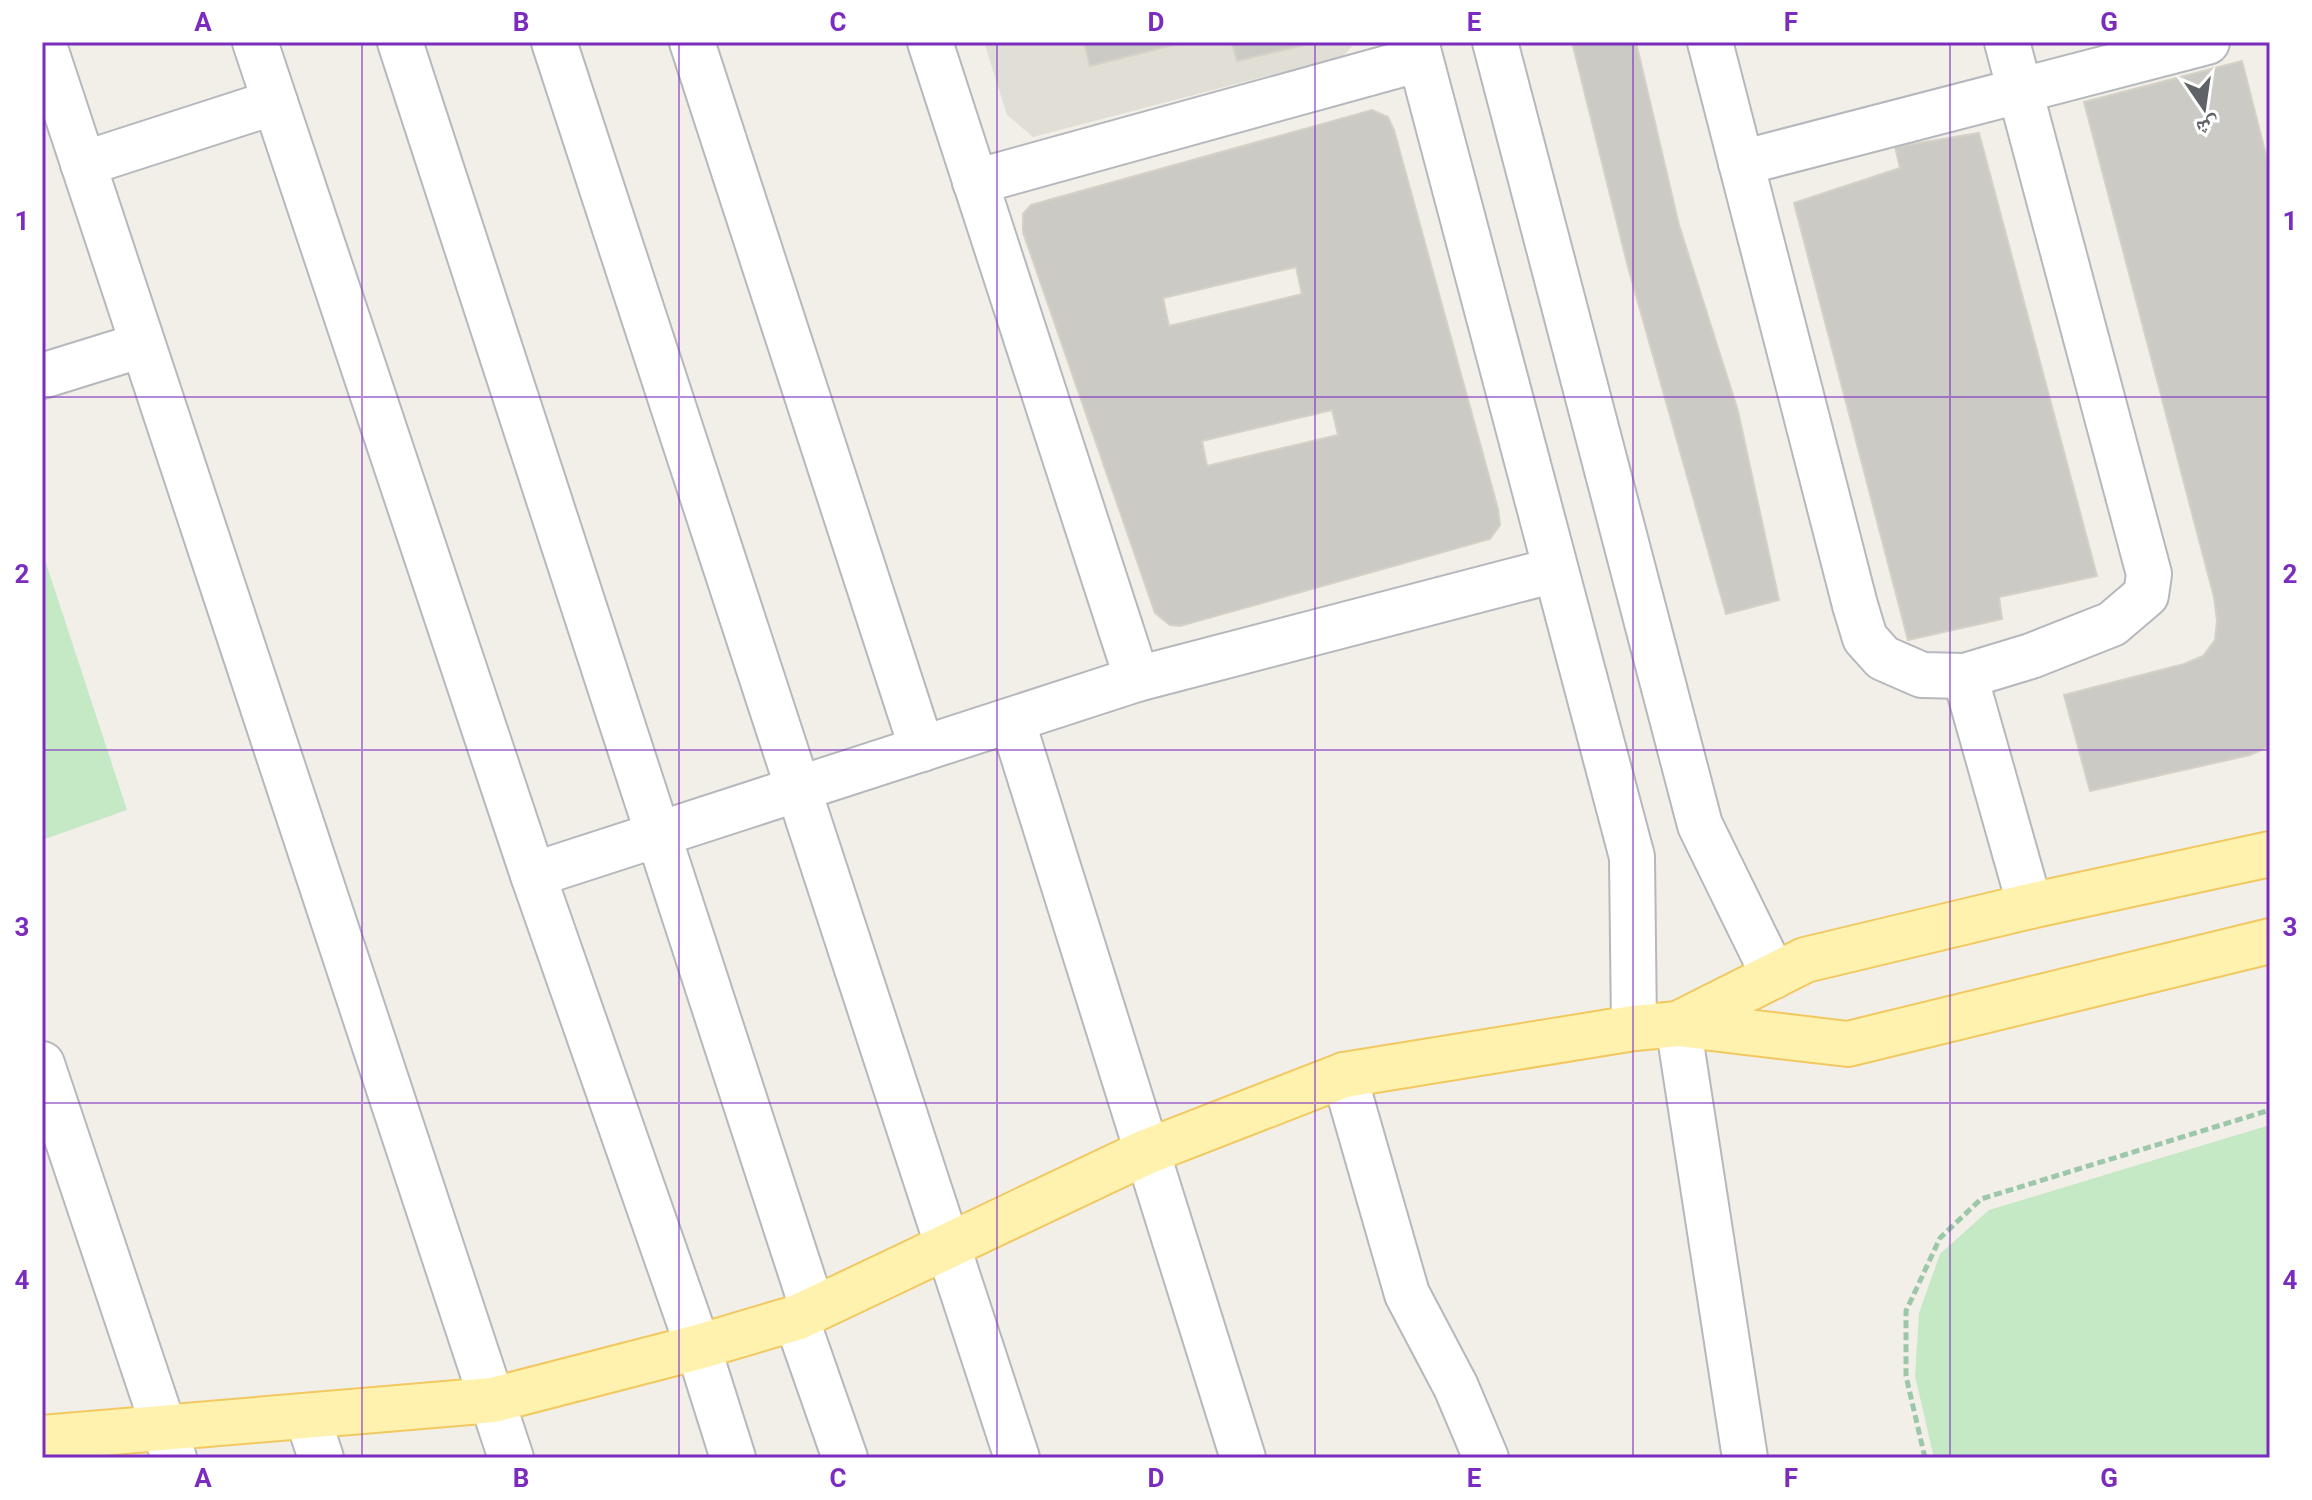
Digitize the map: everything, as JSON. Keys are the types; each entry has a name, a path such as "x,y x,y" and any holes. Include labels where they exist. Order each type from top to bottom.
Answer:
{"main road":[{"path":"1678,1024 1805,960 2030,906 2270,854"},
{"path":"42,1438 170,1442 307,1416 493,1400 698,1347 804,1314 1146,1152 1344,1075 1634,1028 1678,1024 1848,1044 2270,941"}],"street":[{"path":"43,42 511,1458"},
{"path":"255,42 533,875 698,1347 733,1458"},
{"path":"400,42 658,834 845,1458"},
{"path":"554,42 1017,1458"},
{"path":"692,42 922,749"},
{"path":"930,42 1137,679"},
{"path":"1495,42 1700,825 1774,976"},
{"path":"1724,45 1741,163 1865,638 1883,658 1922,675 1965,676 2031,656 2112,624 2146,595 2149,574 2007,42"},
{"path":"1741,163 2207,42"},
{"path":"975,182 1418,50 1632,857 1634,1028"},
{"path":"83,164 275,102"},
{"path":"42,376 142,345"},
{"path":"533,875 1137,679 1555,570"},
{"path":"1965,676 2030,906"},
{"path":"1012,720 1243,1458"},
{"path":"1678,1024 1745,1458"},
{"path":"42,1064 170,1442"},
{"path":"1344,1075 1407,1294 1456,1387 1486,1458"},
{"path":"307,1416 321,1458"}],"path":[{"path":"1925,1458 1906,1376 1906,1311 1940,1238 1981,1199 2270,1110"}],"shaded area":[{"path":"984,42 1356,42 1343,56 1033,137 1007,115"}],"green space":[{"path":"42,551 127,810 42,840"},
{"path":"2270,1125 2270,1458 1934,1458 1915,1376 1919,1313 1940,1254 1989,1210"}],"building":[{"path":"1084,42 1185,42 1090,66"},
{"path":"1232,42 1308,42 1308,44 1237,61"},
{"path":"1572,42 1636,42 1679,225 1738,411 1779,600 1726,614 1628,267"},
{"path":"2242,61 2270,171 2270,746 2250,755 2090,791 2064,695 2184,664 2203,656 2215,640 2217,621 2214,597 2084,102"},
{"path":"1372,110 1388,117 1500,525 1490,539 1180,626 1170,625 1155,613 1023,232 1023,214 1031,205","holes":["1296,267 1302,294 1169,326 1163,298","1332,410 1338,435 1207,466 1202,441"]},
{"path":"1979,133 2097,576 1999,597 2002,619 1908,640 1794,203 1900,168 1895,147"}]}
